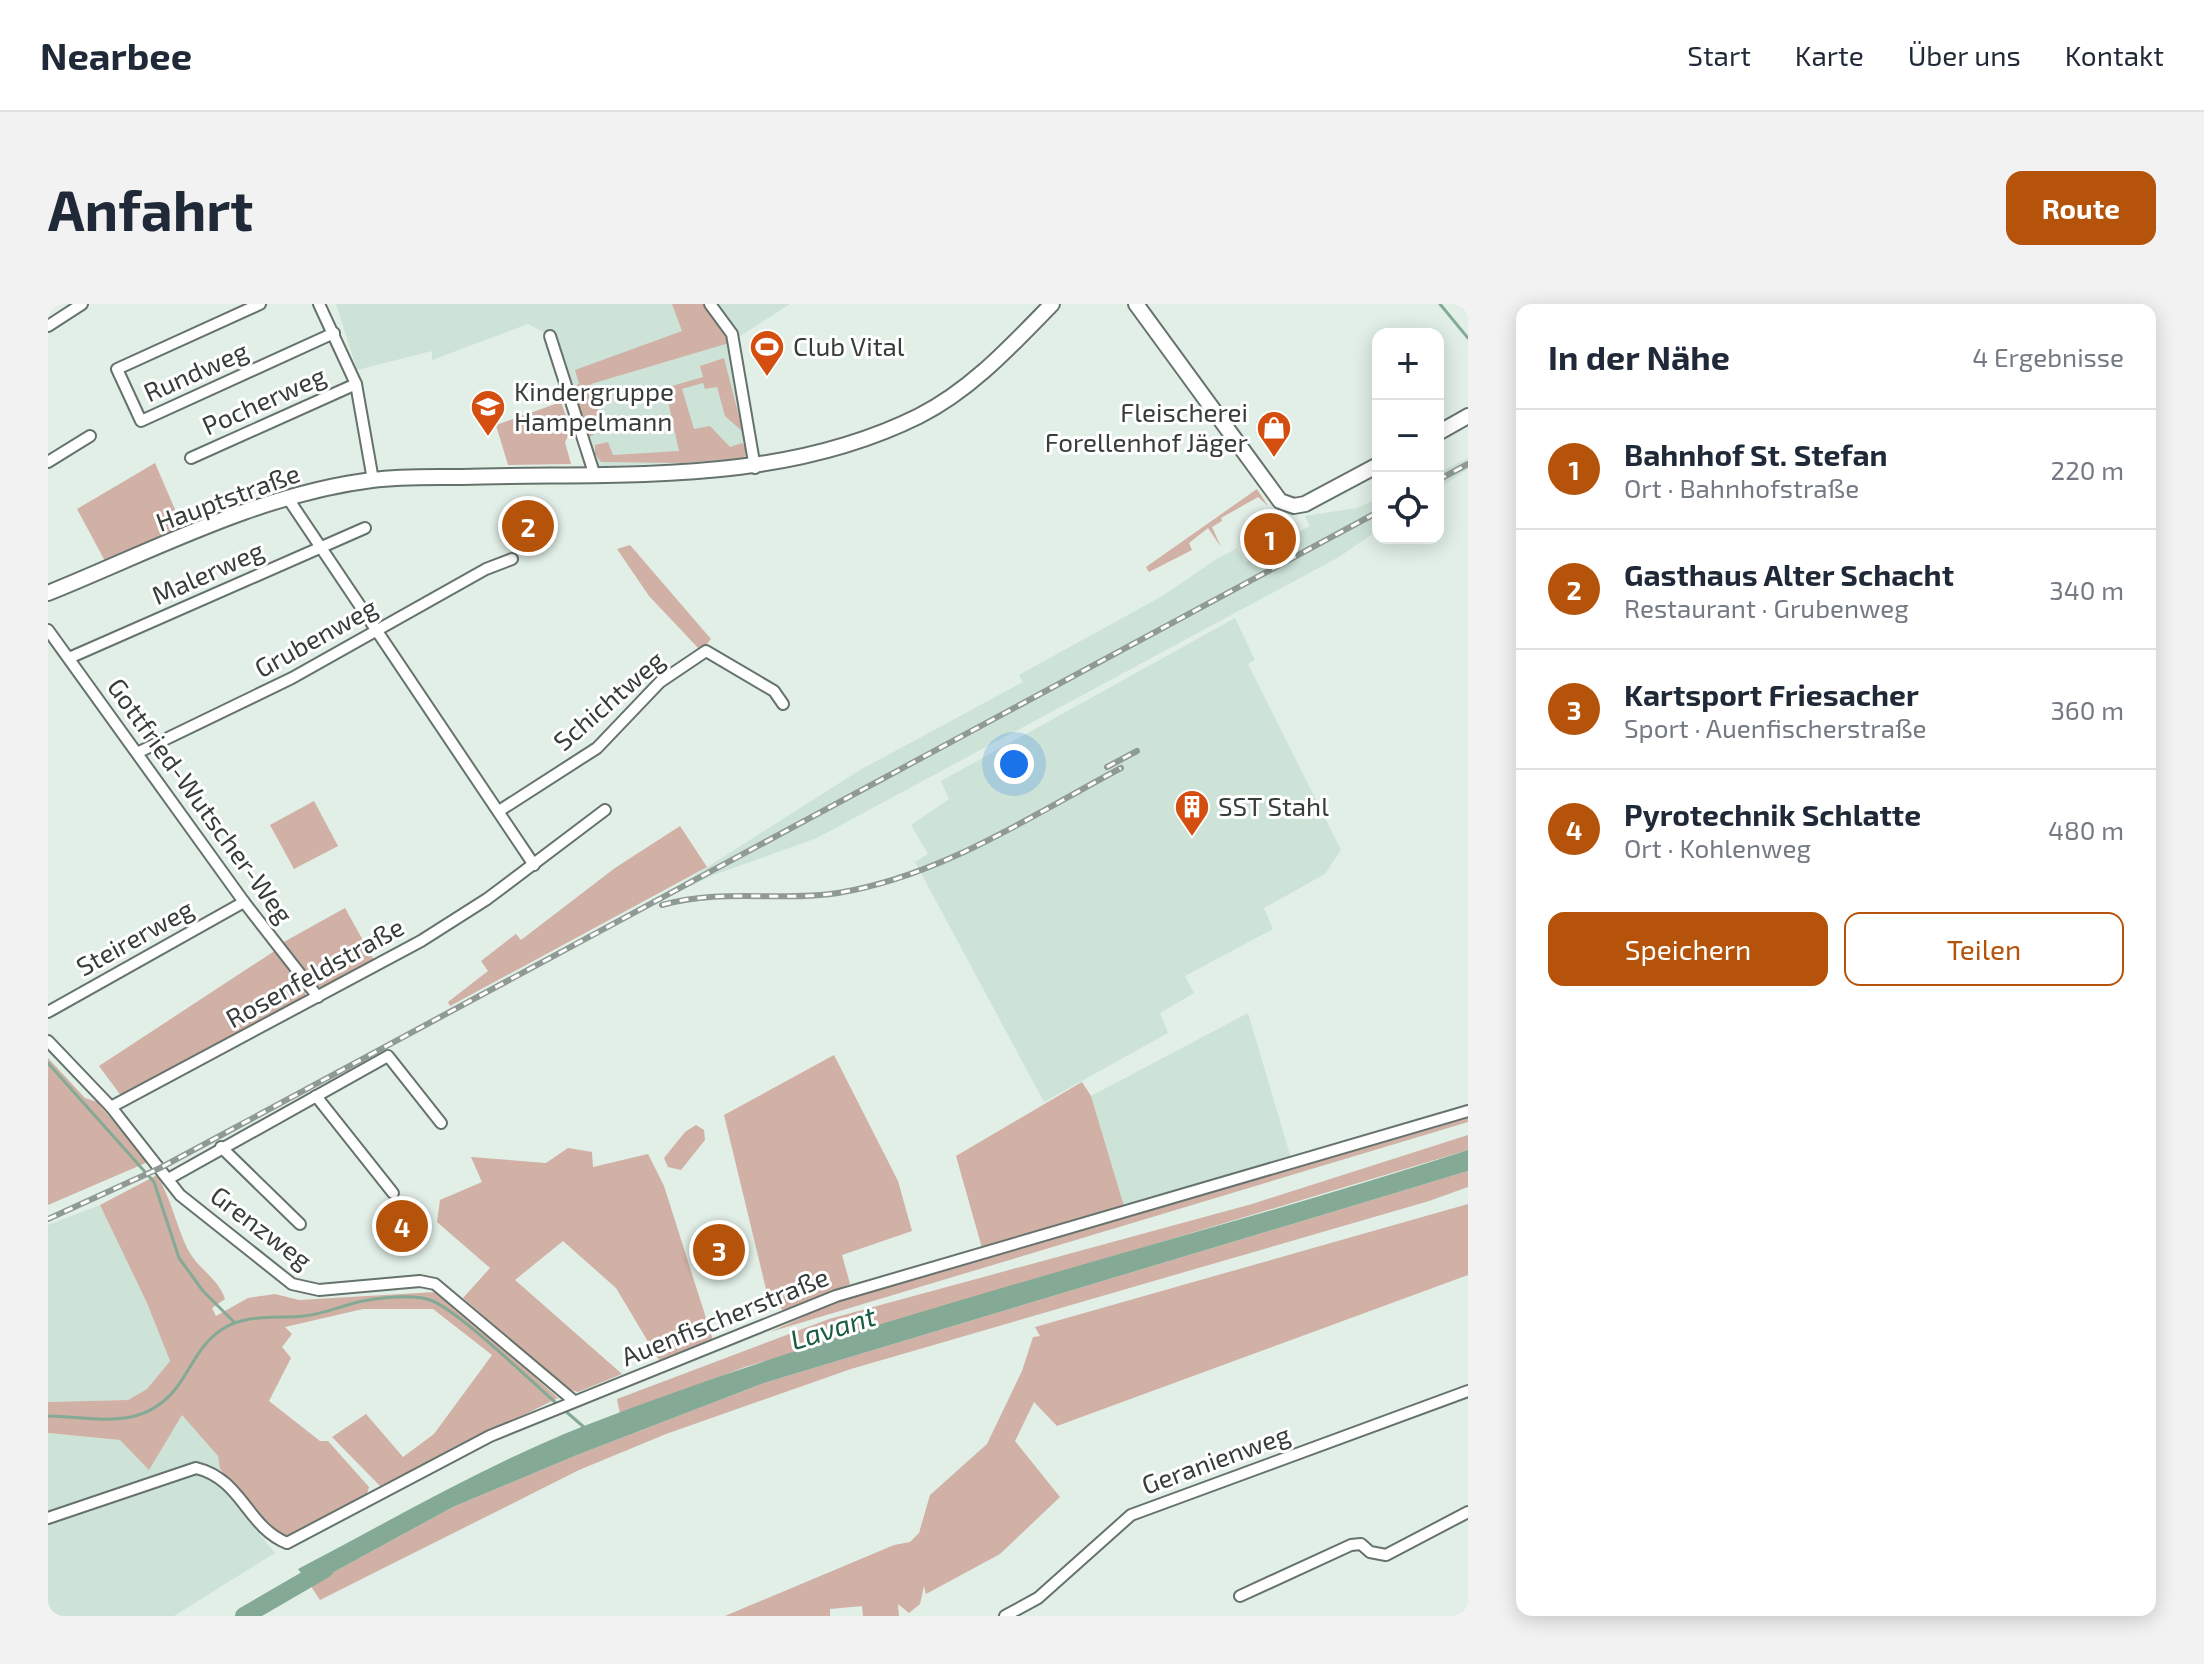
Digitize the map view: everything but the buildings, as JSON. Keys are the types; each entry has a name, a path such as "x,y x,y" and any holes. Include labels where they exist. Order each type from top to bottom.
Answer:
{"main road":[{"name":"Hauptstraße","path":"48,593 287,497 373,480 755,468 843,448 921,415 991,367 1052,304"},
{"path":"1136,304 1280,501 1294,506 1311,502 1372,468"},
{"path":"1444,430 1468,416"}],"street":[{"path":"48,326 82,304"},
{"name":"Rundweg","path":"260,304 117,369 141,421 334,333"},
{"path":"319,304 356,384 373,480"},
{"path":"710,304 732,334 755,468"},
{"path":"550,336 594,473"},
{"name":"Pocherweg","path":"191,458 356,384"},
{"path":"48,462 90,436"},
{"path":"287,497 534,865"},
{"name":"Malerweg","path":"69,658 365,528"},
{"name":"Grubenweg","path":"139,752 292,678 486,569 512,559"},
{"name":"Gottfried-Wutscher-Weg","path":"48,630 139,752 244,902 318,997"},
{"name":"Schichtweg","path":"499,811 597,748 660,682 706,651 774,691 783,704"},
{"name":"Rosenfeldstraße","path":"111,1107 421,941 534,865 605,810"},
{"name":"Steirerweg","path":"48,1012 244,902"},
{"name":"Grenzweg","path":"48,1041 111,1107 180,1195 292,1284 319,1290 420,1281 435,1284 570,1402"},
{"path":"168,1179 388,1056 441,1123"},
{"path":"316,1096 393,1193"},
{"name":"Auenfischerstraße","path":"48,1518 196,1468 217,1473 273,1537 287,1543 490,1436 836,1296 1468,1111"},
{"path":"221,1147 300,1224"},
{"name":"Geranienweg","path":"1005,1616 1038,1598 1131,1515 1468,1391"},
{"path":"1240,1596 1351,1545 1361,1544 1370,1552 1386,1555 1468,1512"}],"shaded area":[{"path":"336,304 790,304 737,338 753,459 592,467 550,336 528,324 432,360 432,351 357,370"},
{"path":"672,304 704,304 729,343 591,384 604,428 590,437 571,387 579,384 575,370 682,331"},
{"path":"724,358 743,432 725,416 717,387 705,389 703,383 682,389 694,429 710,426 730,447 742,443 746,447 745,458 682,463 601,462 595,454 595,445 608,442 613,455 679,451 665,388 703,377 700,366"},
{"path":"561,402 571,430 565,442 571,464 508,465 496,425"},
{"path":"1468,458 1468,469 1444,485 1444,470"},
{"path":"155,463 183,528 105,561 77,509"},
{"path":"1257,489 1268,506 1258,497 1221,518 1222,521 1212,527 1221,547 1208,528 1189,543 1192,550 1149,572 1146,567"},
{"path":"1372,501 1372,534 1339,557 817,838 711,876 687,888 684,882 860,770 1023,682 1019,675 1164,595 1215,560 1237,548 1245,562 1310,526 1305,516 1356,508"},
{"path":"630,545 711,639 701,651 649,596 617,549"},
{"path":"1235,618 1255,660 1248,664 1341,850 1325,874 1264,908 1273,929 1185,976 1194,993 1160,1013 1168,1033 1044,1102 915,862 928,854 911,825 949,799 941,781"},
{"path":"314,801 338,846 294,869 270,825"},
{"path":"680,826 707,867 450,1006 448,1002 488,971 481,961 516,934 521,940 615,868"},
{"path":"345,908 375,962 327,988 316,986 282,943"},
{"path":"276,950 306,991 304,1000 122,1097 99,1066"},
{"path":"1248,1013 1291,1158 1124,1206 1091,1096"},
{"path":"834,1055 898,1181 912,1231 842,1255 850,1284 784,1312 766,1289 724,1115"},
{"path":"48,1058 85,1098 97,1102 148,1162 48,1205"},
{"path":"1082,1082 1091,1096 1124,1206 982,1248 956,1156"},
{"path":"1468,1116 1468,1122 770,1332 831,1304"},
{"path":"696,1125 704,1130 705,1140 681,1170 668,1167 664,1158 685,1132"},
{"path":"1468,1135 1468,1150 745,1367 620,1414 617,1399 829,1319 1252,1204"},
{"path":"568,1148 592,1152 593,1167 648,1154 664,1186 713,1340 659,1360 616,1288 563,1241 515,1280 622,1374 578,1392 567,1389 463,1298 490,1268 437,1222 440,1200 482,1182 471,1157 546,1163"},
{"path":"1468,1150 1468,1171 764,1383 453,1507 310,1585 298,1569 547,1441 692,1386 913,1315"},
{"path":"1468,1171 1468,1187 1429,1201 851,1369 666,1434 579,1470 320,1600 310,1585 453,1507 764,1383"},
{"path":"157,1175 188,1250 225,1299 212,1308 216,1316 248,1298 275,1294 299,1300 435,1292 458,1308 558,1398 380,1486 332,1437 366,1414 403,1457 434,1434 492,1355 433,1309 363,1309 285,1327 292,1334 282,1347 291,1358 269,1401 320,1441 328,1441 369,1487 367,1494 287,1536 277,1534 220,1469 218,1456 182,1415 149,1470 120,1440 48,1433 48,1402 128,1400 147,1389 170,1361 147,1303 100,1205"},
{"path":"1468,1204 1468,1275 1057,1426 1034,1402 1015,1441 1060,1497 1000,1554 926,1594 924,1586 920,1604 909,1613 898,1604 899,1616 863,1616 862,1606 830,1609 830,1616 725,1616 894,1545 910,1542 919,1533 930,1495 987,1444 1022,1371 1033,1337 1040,1336 1035,1327"},
{"path":"100,1205 147,1303 170,1361 147,1389 128,1400 48,1402 48,1225"},
{"path":"182,1414 218,1456 220,1468 215,1480 275,1553 174,1616 48,1616 48,1433 120,1440"}],"waterway":[{"path":"1440,304 1468,338"},
{"path":"48,1063 154,1182 179,1258 203,1291 234,1322"},
{"path":"48,1416 118,1419 149,1411 177,1387 213,1336 241,1321 311,1315 363,1301 406,1297 430,1300 458,1317 557,1404"},
{"path":"563,1409 585,1428"},
{"name":"Lavant","path":"244,1616 325,1569"}],"railway":[{"path":"1444,477 1468,464"},
{"path":"48,1219 160,1168 1372,515"},
{"path":"1107,767 1137,751"},
{"path":"662,905 707,897 838,893 876,885 949,859 1121,768"}],"place":[{"name":"Club Vital","path":"767,378"},
{"name":"Kindergruppe Hampelmann","path":"488,438"},
{"name":"Fleischerei Forellenhof Jäger","path":"1274,459"},
{"name":"Gasthaus Alter Schacht","path":"528,526"},
{"name":"Bahnhof St. Stefan","path":"1270,539"},
{"name":"SST Stahl","path":"1192,838"},
{"name":"Pyrotechnik Schlatte","path":"402,1226"},
{"name":"Kartsport Friesacher","path":"719,1250"}]}
